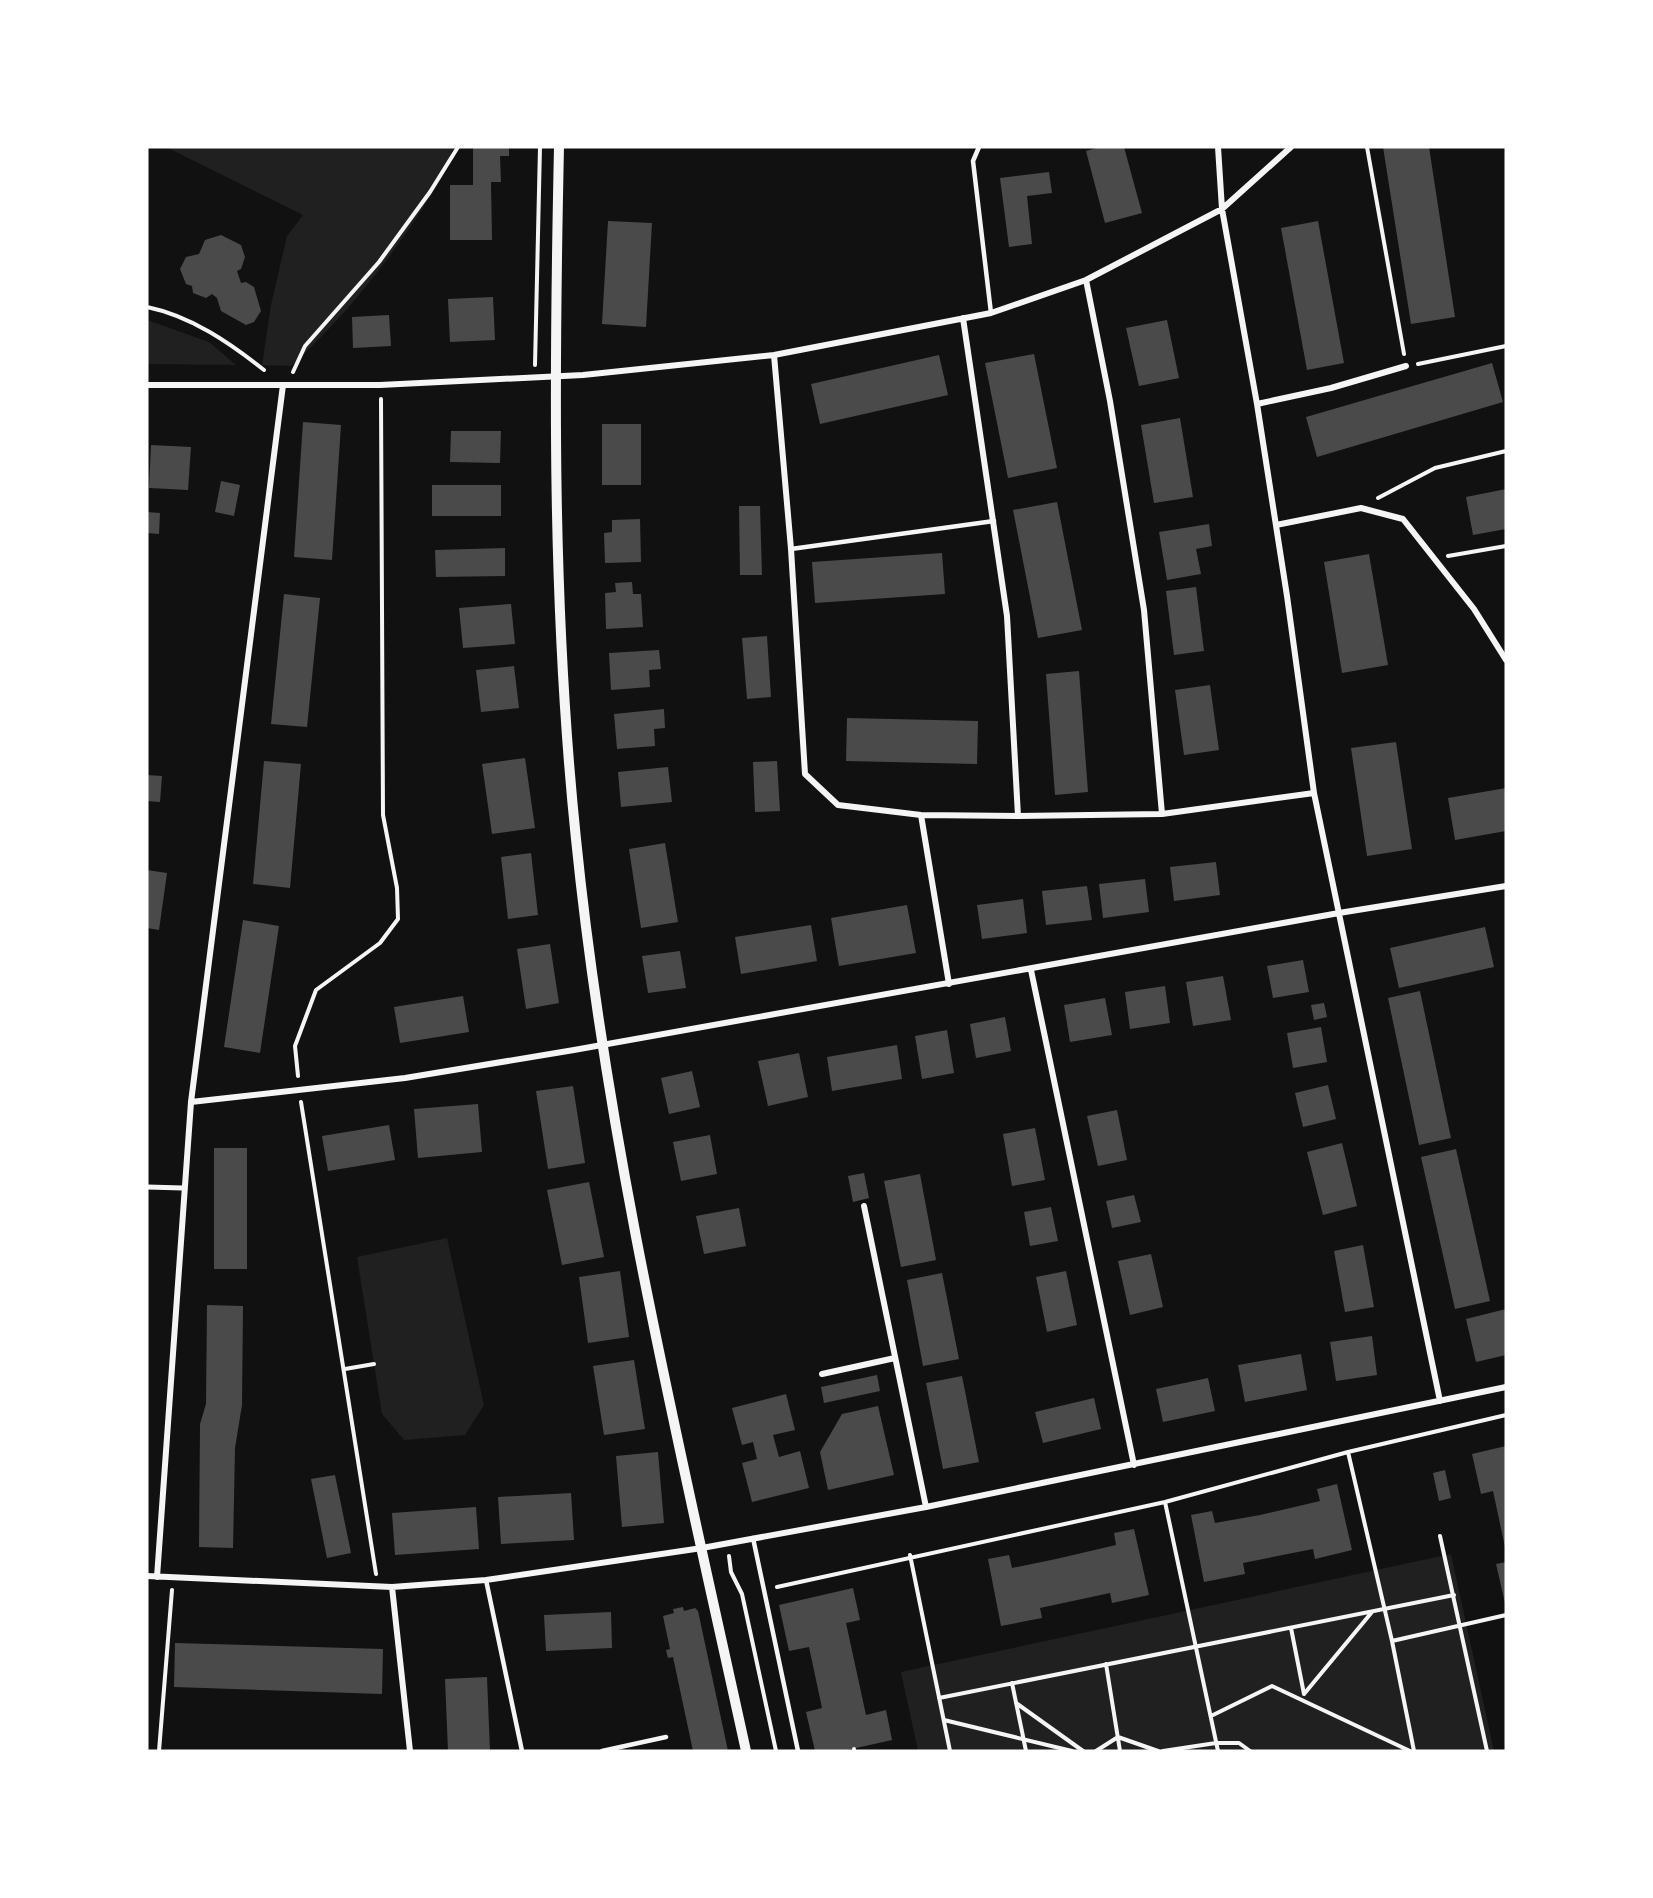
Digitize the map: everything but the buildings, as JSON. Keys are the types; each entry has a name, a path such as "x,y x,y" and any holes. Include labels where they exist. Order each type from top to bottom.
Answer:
{"street":[{"path":"559,147 554,376 560,636 576,839 618,1153 746,1751"},
{"path":"1218,147 1222,209 1257,404 1314,793 1440,1401"},
{"path":"147,385 380,386 554,376 774,355 991,313 1086,280 1222,209 1292,147"},
{"path":"1086,280 1114,424 1144,610 1162,814"},
{"path":"963,318 1007,616 1018,816"},
{"path":"774,355 791,549 805,774 838,805 921,814 1018,816 1162,814 1314,793"},
{"path":"1257,404 1331,388 1406,366"},
{"path":"157,1577 190,1102 283,385"},
{"path":"1276,525 1361,508 1403,519 1473,609 1506,660"},
{"path":"921,814 949,984"},
{"path":"190,1102 405,1078 1031,970 1339,913 1506,886"},
{"path":"1031,970 1134,1465"},
{"path":"147,1187 183,1188"},
{"path":"864,1206 926,1507"},
{"path":"822,1374 895,1358"},
{"path":"147,1576 378,1587 486,1580 702,1548 926,1507 1506,1387"},
{"path":"392,1587 410,1751"}],"lane":[{"path":"979,147 973,161 991,313"},
{"path":"791,549 994,521"},
{"path":"753,1538 762,1590 798,1751"},
{"path":"486,1580 522,1751"},
{"path":"602,1751 666,1737"}],"path":[{"path":"147,307 160,310 210,331 283,385 297,367 305,346 378,262 430,192 458,147"},
{"path":"535,377 540,147"},
{"path":"1367,147 1406,366 1506,346"},
{"path":"378,1587 299,1091 294,1047 316,990 380,943 398,920 397,888 383,815 380,386"},
{"path":"1361,508 1435,468 1506,452"},
{"path":"1434,558 1506,546"},
{"path":"345,1369 374,1364"},
{"path":"762,1590 1165,1502 1348,1452 1506,1415"},
{"path":"1348,1452 1392,1641 1412,1751"},
{"path":"1165,1502 1218,1751"},
{"path":"1440,1536 1487,1751"},
{"path":"727,1543 731,1572 742,1594 776,1751"},
{"path":"910,1556 950,1751"},
{"path":"159,1751 172,1578"},
{"path":"939,1698 1454,1595"},
{"path":"1304,1695 1373,1611"},
{"path":"1392,1641 1506,1615"},
{"path":"1291,1628 1305,1700"},
{"path":"1106,1664 1120,1751"},
{"path":"1012,1683 1026,1751"},
{"path":"1211,1716 1272,1686 1412,1751"},
{"path":"1016,1703 1083,1751"},
{"path":"944,1720 1072,1751"},
{"path":"1096,1751 1118,1737"},
{"path":"1118,1737 1158,1751"},
{"path":"1163,1751 1216,1743 1239,1743 1250,1751"}],"shaded area":[{"path":"166,147 454,147 450,155 453,158 437,186 380,268 337,320 291,366 262,365 271,305 287,236 303,215"},
{"path":"147,320 209,342 236,365 147,364"},
{"path":"447,1238 484,1405 465,1435 404,1440 382,1414 357,1257"},
{"path":"1451,1554 1494,1751 918,1751 901,1672"}]}
